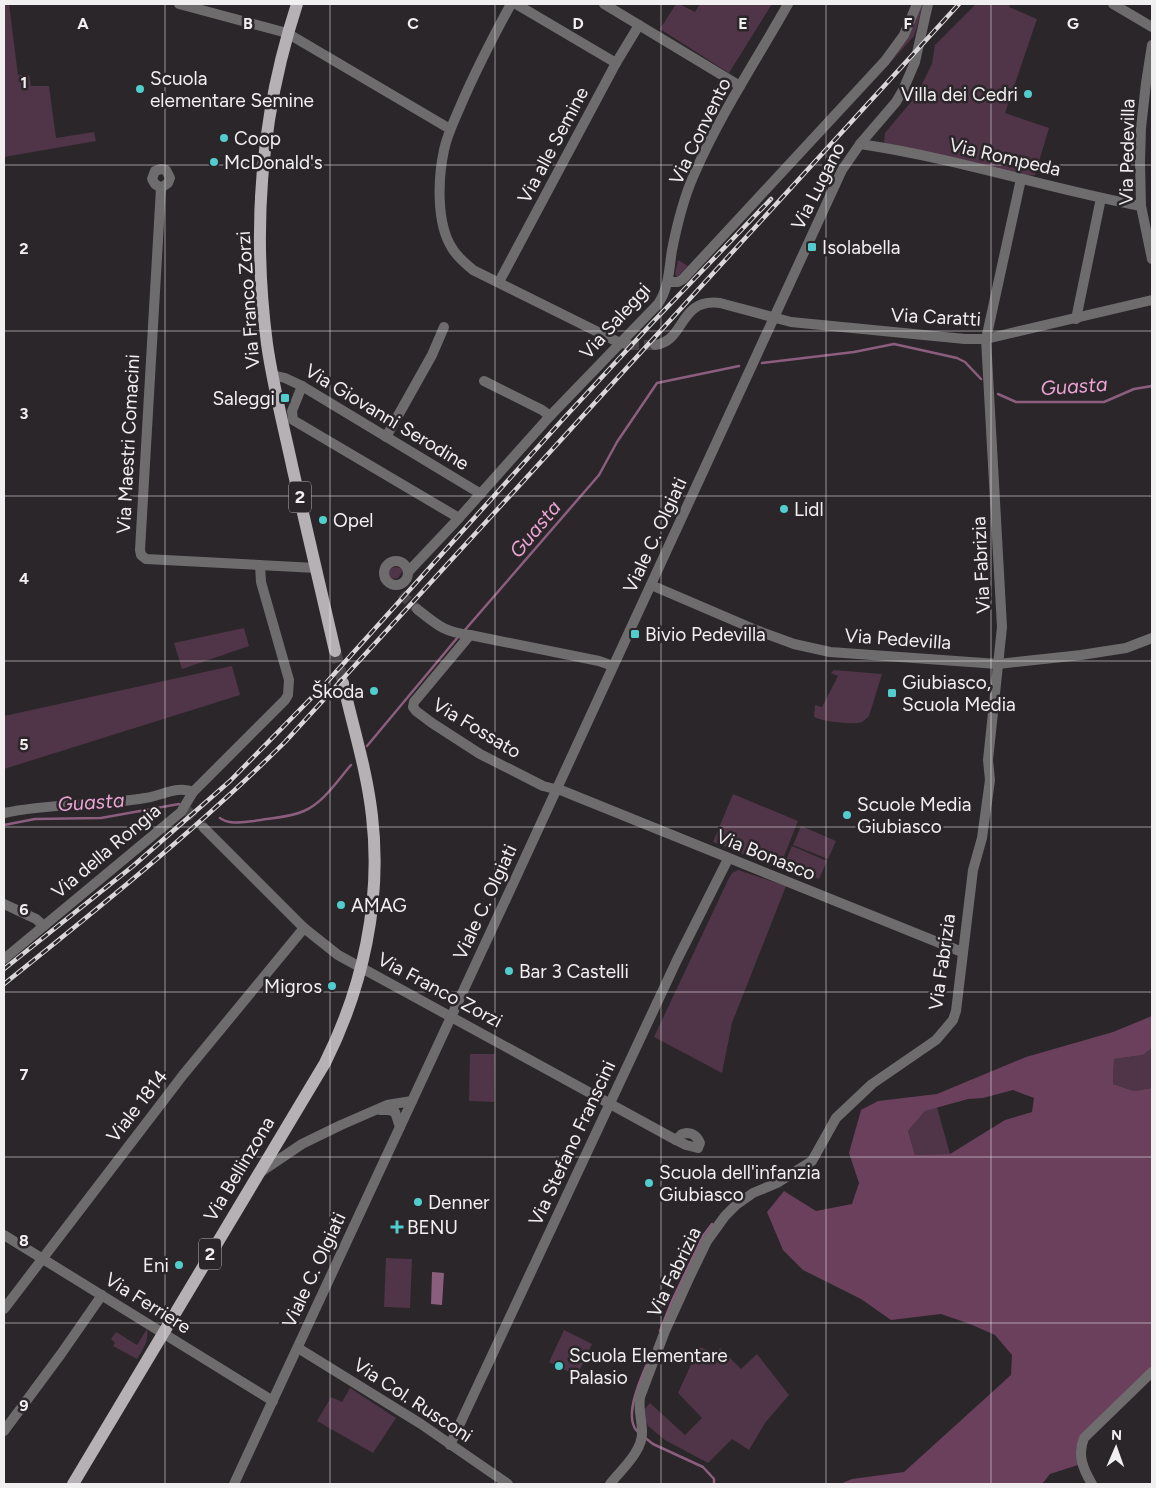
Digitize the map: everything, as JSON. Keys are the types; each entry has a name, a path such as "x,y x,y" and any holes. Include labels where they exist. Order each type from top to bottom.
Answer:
{"main road":[{"name":"Via Franco Zorzi","path":"297,4 287,33 270,110 262,180 261,276 264,317 272,375 336,651"},
{"name":"Via Franco Zorzi","path":"343,683 369,795 374,834 373,897 362,969"},
{"name":"Via Bellinzona","path":"73,1484 325,1062 346,1020 362,969"}],"street":[{"path":"178,4 287,33 450,129"},
{"path":"511,4 477,70 450,129 444,149 440,178 442,219 446,235 450,246 464,263 473,270 625,344"},
{"path":"516,4 616,63"},
{"path":"604,4 740,86"},
{"name":"Via Convento","path":"668,282 680,215 692,178 710,140 788,4"},
{"name":"Via Saleggi","path":"408,572 404,565 398,561 387,565 383,572 385,579 398,590 408,572 550,416 625,344 658,304 668,282 678,282 683,279 885,61 904,35 917,4"},
{"name":"Via Lugano","path":"754,362 842,170 903,90 915,62 928,4"},
{"path":"1113,4 1152,27"},
{"name":"Via alle Semine","path":"499,282 616,63 639,25"},
{"name":"Via Pedevilla","path":"1152,45 1141,128 1141,206 1152,259"},
{"name":"Via Rompeda","path":"860,144 1141,206"},
{"name":"Via Fabrizia","path":"610,1484 635,1452 642,1436 639,1416 640,1397 670,1318 715,1228 736,1205 753,1193 777,1183 812,1161 836,1118 881,1076 929,1046 942,1035 953,1020 956,1011 973,870 975,857 982,838 990,780 988,760 1002,627 986,339 1021,179"},
{"name":"Via Maestri Comacini","path":"161,188 141,555 146,559 316,568"},
{"path":"1076,319 1101,198"},
{"name":"Via Caratti","path":"654,345 668,340 693,309 705,303 720,304 792,322 918,336 986,339 1152,300"},
{"path":"386,437 432,354 444,327"},
{"name":"Viale C. Olgiati","path":"234,1484 754,362"},
{"name":"Via Giovanni Serodine","path":"272,375 285,378 302,386 481,494"},
{"path":"484,381 542,410 550,416"},
{"path":"302,386 292,411 293,420 459,518"},
{"path":"4,813 31,807 129,800 184,789 193,792 288,695 288,680 261,582 260,565"},
{"name":"Via Pedevilla","path":"651,585 756,630 807,648 830,652 998,664 1126,648 1152,638"},
{"path":"417,609 450,632 599,661 614,666"},
{"name":"Via Fossato","path":"468,634 418,697 413,707 432,723 480,754 543,786 556,790"},
{"name":"Via Bonasco","path":"556,790 962,952"},
{"name":"Via della Rongia","path":"4,959 185,809 193,792"},
{"path":"204,828 304,928 338,954 362,969"},
{"name":"Via Stefano Franscini","path":"450,1445 680,955 728,859"},
{"path":"4,904 36,919 44,926"},
{"name":"Viale 1814","path":"4,1309 183,1075 304,928"},
{"name":"Via Franco Zorzi","path":"362,969 676,1140"},
{"path":"257,1174 302,1144 386,1105 412,1101"},
{"path":"374,1111 389,1110 396,1112 400,1127"},
{"name":"Via Ferriere","path":"4,1235 273,1401"},
{"path":"4,1431 102,1295"},
{"name":"Via Col. Rusconi","path":"298,1348 421,1424 508,1484"},
{"path":"1092,1484 1081,1464 1081,1446 1084,1438 1152,1372"}],"shaded area":[{"path":"4,4 9,4 18,75 29,75 31,86 49,86 56,138 94,132 96,141 4,157"},
{"path":"676,4 695,12 700,4 772,4 729,73 660,29"},
{"path":"919,4 924,4 914,36 886,65"},
{"path":"976,4 1010,4 1009,7 1037,19 1005,113 1049,128 1035,175 1023,176 889,147 884,142 885,133 916,96 932,64 935,45"},
{"path":"678,260 688,266 677,277 675,274"},
{"path":"394,567 404,569 398,578 390,579 389,569"},
{"path":"244,628 249,646 182,669 174,643"},
{"path":"232,666 240,695 4,769 4,716"},
{"path":"834,670 882,674 869,716 862,722 836,722 814,717 815,705 822,707 838,676 831,673"},
{"path":"733,794 798,821 779,869 713,842"},
{"path":"801,826 836,841 828,859 793,845"},
{"path":"792,846 827,861 819,879 784,865"},
{"path":"738,870 786,886 732,1023 722,1073 654,1037 728,880 732,873"},
{"path":"1152,1016 1152,1048 1143,1055 1114,1059 1113,1084 1134,1091 1152,1088 1152,1372 1086,1435 1081,1464 1050,1474 1042,1484 840,1484 852,1479 904,1472 1011,1375 1012,1355 995,1335 941,1314 891,1320 861,1299 803,1270 783,1250 767,1212 784,1191 816,1211 852,1204 859,1183 849,1153 861,1110 878,1101 937,1094 1026,1057 1113,1032","holes":["1013,1090 1034,1098 1032,1112 1005,1120 950,1154 915,1155 908,1131 925,1111 968,1099 983,1098"]},
{"path":"1152,1048 1152,1088 1134,1091 1113,1084 1114,1059 1143,1055"},
{"path":"470,1054 495,1054 494,1102 469,1101"},
{"path":"937,1107 950,1154 915,1155 908,1131 925,1111"},
{"path":"386,1258 412,1259 410,1308 384,1307"},
{"path":"432,1272 444,1273 442,1305 431,1304"},
{"path":"147,1329 146,1341 137,1359 113,1346 115,1343 111,1339 116,1332 137,1345"},
{"path":"564,1330 592,1344 577,1376 549,1362"},
{"path":"699,1347 717,1353 720,1348 741,1369 757,1354 789,1395 765,1423 749,1450 732,1439 708,1463 665,1440 648,1426 642,1412 650,1403 685,1435 702,1418 678,1393"},
{"path":"350,1388 396,1418 373,1453 317,1421 331,1397 342,1402"}],"waterway":[{"name":"Guasta","path":"762,363 854,352 894,344 957,358 965,362 981,379"},
{"name":"Guasta","path":"464,631 599,475 617,442 657,383 739,366"},
{"name":"Guasta","path":"998,394 1016,402 1104,402 1134,389 1152,386"},
{"name":"Guasta","path":"367,746 458,637"},
{"path":"220,818 228,822 254,821 304,811 324,797 351,765"},
{"name":"Guasta","path":"4,825 35,819 101,818 179,804"},
{"path":"660,1331 703,1236 712,1224"},
{"path":"639,1433 634,1426 632,1408 638,1386 649,1359"},
{"path":"644,1437 653,1444 703,1467 714,1479 714,1484"}],"tunnel":[{"path":"629,345 655,345"},
{"path":"401,594 417,609"},
{"path":"335,651 343,683"},
{"path":"187,810 204,828"}],"railway":[{"path":"4,984 112,897 183,836 285,742 959,4"},
{"path":"4,969 133,866 230,781 326,683 565,417 771,199"}],"place":[{"name":"Scuola elementare Semine","path":"140,89"},
{"name":"Villa dei Cedri","path":"1028,94"},
{"name":"Coop","path":"224,138"},
{"name":"McDonald's","path":"214,162"},
{"name":"Isolabella","path":"812,247"},
{"name":"Saleggi","path":"285,398"},
{"name":"Lidl","path":"784,509"},
{"name":"Opel","path":"323,520"},
{"name":"Bivio Pedevilla","path":"635,634"},
{"name":"Škoda","path":"374,691"},
{"name":"Giubiasco, Scuola Media","path":"892,693"},
{"name":"Scuole Media Giubiasco","path":"847,815"},
{"name":"AMAG","path":"341,905"},
{"name":"Bar 3 Castelli","path":"509,971"},
{"name":"Migros","path":"332,986"},
{"name":"Scuola dell'infanzia Giubiasco","path":"649,1183"},
{"name":"Denner","path":"418,1202"},
{"name":"BENU","path":"397,1227"},
{"name":"Eni","path":"179,1265"},
{"name":"Scuola Elementare Palasio","path":"559,1366"}]}
